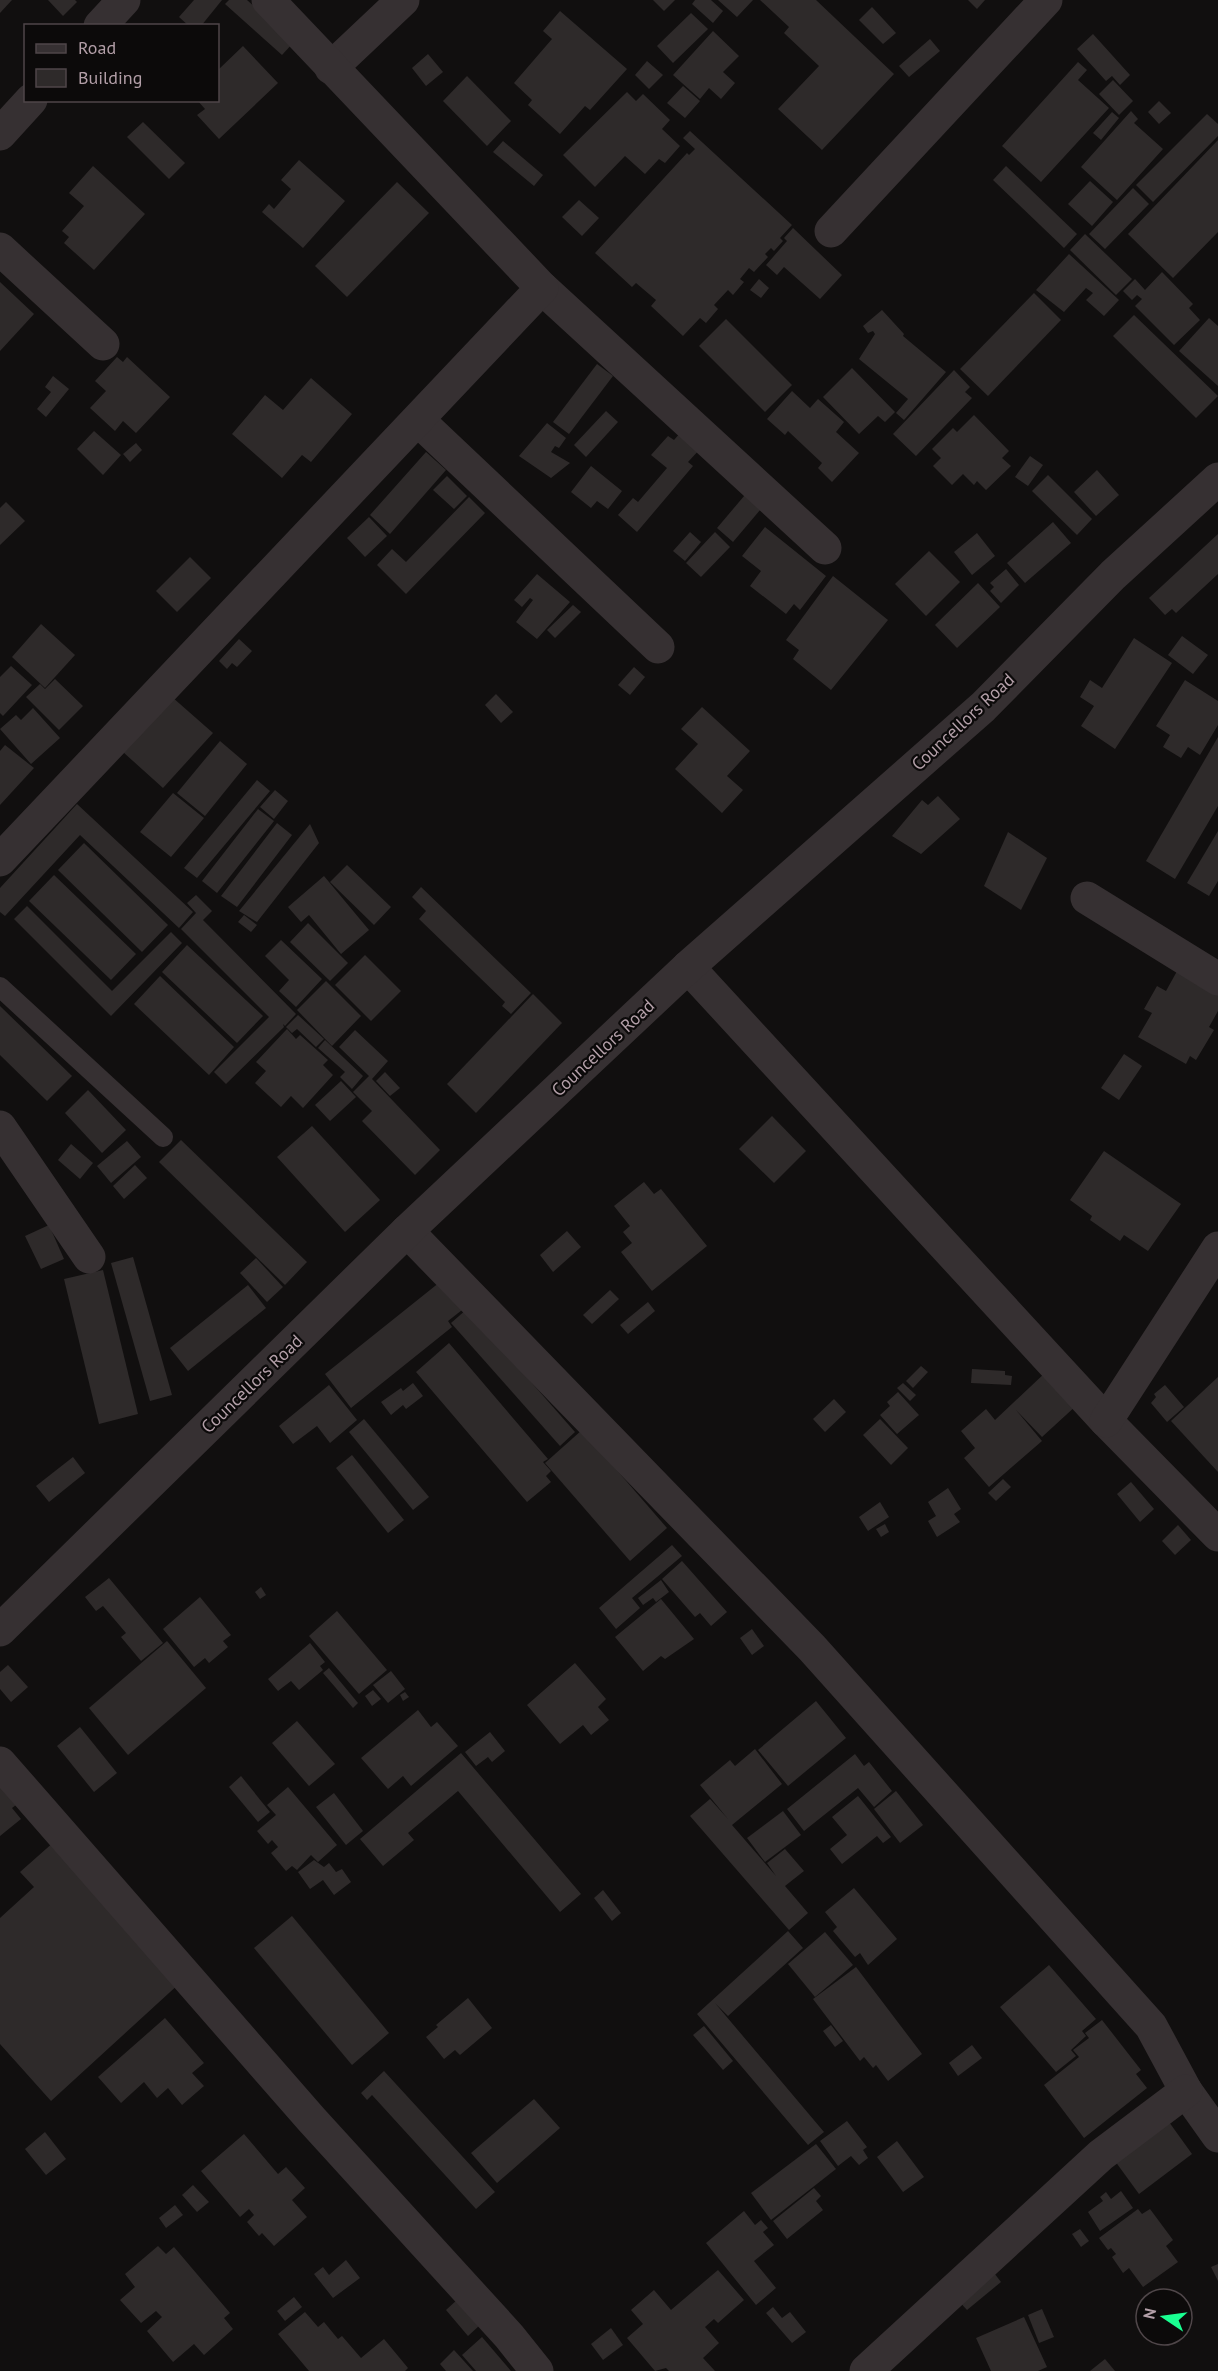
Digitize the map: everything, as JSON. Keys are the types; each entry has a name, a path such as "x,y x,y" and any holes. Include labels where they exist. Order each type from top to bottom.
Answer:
{"street":[{"path":"102,24 124,0"},
{"path":"268,0 542,288 825,548"},
{"path":"331,68 403,0"},
{"path":"831,231 1046,0"},
{"path":"0,134 29,102"},
{"path":"0,249 103,344"},
{"path":"0,860 542,288"},
{"path":"418,420 658,647"},
{"name":"Councellors Road","path":"0,1630 407,1231 688,967 983,707 1113,575 1218,479"},
{"path":"1087,898 1218,979"},
{"path":"688,967 1106,1421 1218,1535"},
{"path":"0,1127 89,1257"},
{"path":"407,1231 812,1648 1151,2026 1186,2091 1218,2136"},
{"path":"1106,1421 1218,1248"},
{"path":"0,1763 312,2121 509,2336 537,2371"},
{"path":"866,2371 1101,2155 1186,2091"}],"lane":[{"path":"0,987 164,1137"}],"building":[{"path":"0,0 12,0 0,13"},
{"path":"48,0 75,0 77,2 63,16"},
{"path":"194,0 222,0 203,24 187,24 179,17"},
{"path":"229,0 247,0 294,42 282,55 225,4"},
{"path":"653,0 675,0 664,11"},
{"path":"695,0 711,0 723,11 713,23 692,4"},
{"path":"718,0 753,0 737,17"},
{"path":"760,0 816,0 894,74 822,150 778,109 819,66 784,33 789,27"},
{"path":"968,0 985,0 977,9"},
{"path":"872,7 896,33 883,44 859,20"},
{"path":"560,11 627,69 590,110 585,106 560,134 528,105 532,100 514,83 552,39 543,31"},
{"path":"691,13 708,29 673,63 657,46"},
{"path":"713,31 739,56 723,72 735,83 721,99 709,88 700,99 673,75"},
{"path":"1093,34 1130,75 1120,85 1112,76 1106,81 1077,49"},
{"path":"930,39 940,51 909,77 899,66"},
{"path":"243,46 278,83 219,139 197,115 205,109 199,102 219,102 219,69"},
{"path":"428,54 443,72 426,86 412,68"},
{"path":"647,61 663,75 649,89 635,75"},
{"path":"1078,62 1087,70 1078,80 1109,108 1041,182 1002,146"},
{"path":"467,76 511,121 487,146 443,101"},
{"path":"1113,80 1133,101 1119,115 1099,94"},
{"path":"683,86 700,101 685,118 667,103"},
{"path":"627,92 636,101 643,94 670,120 662,129 680,146 665,163 659,159 645,174 625,156 595,187 563,155"},
{"path":"1159,101 1171,113 1159,124 1148,112"},
{"path":"1131,111 1138,119 1134,123 1163,149 1117,200 1081,167"},
{"path":"1112,112 1119,118 1101,140 1093,133"},
{"path":"1207,114 1218,124 1218,136 1153,202 1136,185"},
{"path":"143,122 185,163 169,179 127,137"},
{"path":"690,131 792,225 780,238 783,241 774,251 771,248 765,254 768,257 754,272 749,268 740,279 744,282 733,295 728,290 714,305 718,309 706,323 700,318 683,336 651,306 656,300 636,283 632,287 595,253 687,153 689,155 695,149 683,138"},
{"path":"1218,140 1218,232 1173,278 1128,234"},
{"path":"503,141 543,175 534,186 493,152"},
{"path":"299,160 345,201 303,248 262,212 269,204 274,209 291,189 281,180"},
{"path":"93,166 145,214 94,270 64,243 69,237 62,231 84,206 69,193"},
{"path":"1006,166 1077,234 1064,248 993,180"},
{"path":"1090,181 1113,202 1092,226 1068,204"},
{"path":"397,182 429,213 347,297 315,266"},
{"path":"1133,188 1149,204 1105,249 1089,234"},
{"path":"579,200 599,218 582,236 562,217"},
{"path":"793,228 842,275 820,299 784,267 777,275 766,265 787,241 784,238"},
{"path":"1085,234 1132,279 1116,295 1070,250"},
{"path":"1069,254 1119,300 1104,316 1086,300 1093,293 1086,288 1064,312 1036,290"},
{"path":"1162,272 1193,304 1189,308 1200,320 1174,345 1135,306 1142,299 1137,295 1132,300 1123,291 1135,279 1145,290"},
{"path":"759,279 769,288 761,298 750,290"},
{"path":"0,282 34,314 0,351"},
{"path":"1034,293 1061,320 988,396 960,369"},
{"path":"882,310 904,334 903,336 946,372 904,420 896,413 908,399 859,359 875,334 873,331 868,333 863,326"},
{"path":"1134,315 1218,396 1196,418 1113,336"},
{"path":"1209,318 1218,326 1218,386 1179,351"},
{"path":"726,319 792,385 765,412 699,346"},
{"path":"117,357 123,362 127,357 170,397 136,433 123,421 115,431 90,408 106,391 95,381"},
{"path":"597,364 613,376 569,434 553,422"},
{"path":"852,368 895,412 885,422 878,416 859,434 823,397"},
{"path":"954,370 970,387 965,392 972,398 916,456 893,434"},
{"path":"53,376 69,389 46,417 37,409 51,392 45,387"},
{"path":"311,378 352,414 311,462 302,455 282,478 232,434 265,395 283,410"},
{"path":"792,391 810,408 818,399 844,422 836,432 859,453 832,482 818,468 822,463 788,431 785,435 767,419"},
{"path":"606,411 618,422 586,457 574,445"},
{"path":"974,415 1009,451 1002,458 1011,466 986,490 977,481 974,485 963,474 952,485 933,466 941,458 932,449 953,428 957,432"},
{"path":"547,423 566,438 559,448 555,446 551,452 570,463 551,478 519,456"},
{"path":"94,431 121,455 103,475 77,449"},
{"path":"681,432 700,449 688,462 693,466 637,532 618,515 633,498 638,502 667,468 651,455 668,436 674,440"},
{"path":"136,443 142,450 130,462 123,454"},
{"path":"426,452 446,470 390,534 370,515"},
{"path":"1030,456 1043,465 1028,486 1015,477"},
{"path":"591,466 622,491 608,509 597,501 591,508 571,492"},
{"path":"1097,470 1119,495 1096,516 1074,492"},
{"path":"1048,475 1092,519 1077,535 1032,491"},
{"path":"447,476 467,496 454,509 433,490"},
{"path":"750,489 766,503 733,542 717,528"},
{"path":"469,497 485,513 406,594 377,565 392,549 406,562"},
{"path":"6,502 25,521 0,545 0,508"},
{"path":"369,517 387,536 365,557 347,538"},
{"path":"1053,522 1071,543 1025,583 1007,563"},
{"path":"765,527 826,576 800,610 794,604 786,614 750,586 761,571 742,556"},
{"path":"690,532 701,542 685,561 673,551"},
{"path":"715,532 730,547 701,577 686,563"},
{"path":"977,533 995,556 972,575 954,552"},
{"path":"1218,534 1218,574 1176,613 1172,609 1165,615 1149,598"},
{"path":"929,551 960,582 926,616 895,584"},
{"path":"190,557 211,578 177,612 156,591"},
{"path":"1006,569 1019,585 1001,603 990,591 994,587 990,583"},
{"path":"537,574 570,602 537,639 516,622 533,600 530,598 522,607 514,600"},
{"path":"833,576 888,620 831,690 793,659 799,650 786,640"},
{"path":"978,583 1000,607 957,648 935,625"},
{"path":"573,605 581,612 555,638 547,630"},
{"path":"41,624 75,655 45,688 12,657"},
{"path":"1182,636 1208,655 1193,674 1168,655"},
{"path":"1134,638 1172,663 1115,749 1081,726 1094,706 1080,697 1090,680 1102,688"},
{"path":"239,639 252,651 237,667 232,663 227,669 219,661"},
{"path":"11,666 32,685 3,716 0,713 0,677"},
{"path":"634,667 645,677 630,695 618,685"},
{"path":"55,679 83,706 59,730 26,697 40,684 45,689"},
{"path":"1185,680 1218,701 1218,725 1200,755 1188,747 1181,758 1163,747 1170,735 1156,726"},
{"path":"496,694 513,712 501,723 485,705"},
{"path":"172,697 213,733 163,788 123,752"},
{"path":"702,707 750,751 727,776 743,790 722,813 675,769 698,744 681,729"},
{"path":"33,708 60,738 31,764 0,729 16,715 21,720"},
{"path":"1218,737 1218,806 1175,879 1146,861"},
{"path":"220,741 247,764 205,816 177,793"},
{"path":"5,745 34,768 0,805 0,751"},
{"path":"257,780 270,791 197,878 184,868"},
{"path":"275,790 288,801 274,819 260,807"},
{"path":"173,793 204,818 171,857 140,832"},
{"path":"938,796 960,819 921,854 892,836 922,800 928,805"},
{"path":"77,804 193,912 179,928 80,835 5,916 0,912 0,888"},
{"path":"258,809 274,821 217,893 202,881"},
{"path":"277,823 292,835 237,907 221,896"},
{"path":"310,824 319,843 257,922 239,911"},
{"path":"1218,831 1218,881 1209,896 1187,883"},
{"path":"1008,832 1047,858 1021,910 984,886"},
{"path":"84,843 168,925 142,952 58,870"},
{"path":"347,865 391,907 374,925 330,882"},
{"path":"54,875 136,954 111,980 29,901"},
{"path":"324,876 369,930 341,954 309,915 301,922 288,907"},
{"path":"421,887 531,993 511,1014 502,1006 505,1002 419,919 426,911 412,897"},
{"path":"196,895 212,911 203,920 296,1014 285,1026 283,1024 284,1027 226,1084 214,1072 269,1017 181,929 196,913 187,903"},
{"path":"27,906 112,991 171,932 182,943 111,1016 14,919"},
{"path":"244,915 257,925 251,932 238,922"},
{"path":"308,923 348,963 330,981 290,942"},
{"path":"281,940 322,979 296,1007 279,991 289,980 265,956"},
{"path":"187,945 263,1016 237,1043 162,972"},
{"path":"365,955 401,991 371,1021 335,985"},
{"path":"1181,964 1218,986 1218,1011 1209,1027 1214,1030 1196,1060 1190,1056 1186,1064 1138,1037 1152,1013 1144,1009 1157,986 1166,991"},
{"path":"160,976 234,1047 209,1075 134,1004"},
{"path":"326,981 361,1016 332,1046 297,1010"},
{"path":"533,994 562,1023 476,1113 447,1084"},
{"path":"0,1006 72,1076 47,1101 0,1055"},
{"path":"298,1015 324,1039 316,1047 297,1029 292,1033 286,1027"},
{"path":"287,1029 296,1039 300,1035 328,1060 323,1065 333,1075 303,1108 291,1096 281,1107 255,1083 266,1071 256,1062"},
{"path":"355,1030 388,1061 372,1079 440,1150 415,1175 362,1121 372,1111 353,1092 369,1076 339,1047"},
{"path":"325,1040 363,1076 352,1089 340,1077 345,1072 318,1048"},
{"path":"1124,1054 1142,1066 1119,1100 1101,1088"},
{"path":"385,1072 400,1088 390,1096 376,1081"},
{"path":"341,1081 356,1097 330,1121 315,1105"},
{"path":"88,1090 126,1130 102,1153 65,1113"},
{"path":"772,1116 806,1151 774,1183 739,1149"},
{"path":"312,1126 380,1200 345,1232 277,1157"},
{"path":"181,1140 307,1262 285,1285 159,1162"},
{"path":"127,1141 141,1157 111,1183 97,1166"},
{"path":"71,1144 93,1163 80,1179 58,1160"},
{"path":"1104,1151 1181,1204 1148,1251 1124,1235 1120,1241 1090,1220 1092,1216 1070,1200"},
{"path":"135,1165 147,1178 124,1199 113,1186"},
{"path":"644,1182 654,1194 661,1189 707,1246 652,1291 621,1252 632,1243 623,1232 630,1226 614,1206"},
{"path":"49,1225 64,1259 41,1269 25,1236"},
{"path":"567,1231 581,1247 553,1272 540,1255"},
{"path":"133,1257 172,1395 150,1401 111,1263"},
{"path":"256,1258 283,1287 267,1302 240,1273"},
{"path":"103,1270 138,1414 99,1424 64,1279"},
{"path":"440,1282 462,1310 448,1321 452,1327 351,1408 325,1374"},
{"path":"248,1285 266,1308 188,1371 170,1348"},
{"path":"610,1290 619,1299 592,1324 583,1315"},
{"path":"648,1302 655,1311 628,1334 620,1325"},
{"path":"467,1309 575,1432 560,1446 451,1323"},
{"path":"449,1343 548,1459 543,1462 551,1471 546,1476 551,1482 527,1502 416,1372"},
{"path":"921,1366 928,1372 913,1388 906,1381"},
{"path":"972,1369 1005,1371 1005,1375 1012,1376 1011,1385 971,1383"},
{"path":"1047,1371 1078,1404 1042,1437 1016,1410 1042,1441 989,1487 964,1458 975,1448 961,1431 986,1409 995,1420"},
{"path":"1218,1377 1218,1472 1171,1421"},
{"path":"413,1383 423,1396 406,1409 403,1405 391,1415 381,1402 401,1388 403,1391"},
{"path":"903,1383 916,1395 910,1401 897,1388"},
{"path":"329,1385 357,1420 330,1443 317,1426 293,1444 279,1426"},
{"path":"1165,1385 1184,1407 1167,1422 1151,1403 1156,1397 1154,1394"},
{"path":"898,1392 919,1415 897,1434 880,1415 890,1406 887,1402"},
{"path":"834,1399 846,1412 825,1432 813,1419"},
{"path":"364,1419 429,1497 413,1510 349,1432"},
{"path":"880,1419 908,1448 891,1465 863,1435"},
{"path":"582,1430 667,1528 630,1561 545,1463"},
{"path":"352,1455 404,1520 388,1533 336,1468"},
{"path":"73,1457 85,1473 49,1502 36,1486"},
{"path":"1003,1479 1011,1487 996,1501 988,1493"},
{"path":"1131,1482 1154,1509 1140,1522 1117,1494"},
{"path":"948,1488 961,1509 954,1514 960,1522 937,1537 928,1521 936,1516 928,1502"},
{"path":"880,1502 889,1517 868,1531 859,1517"},
{"path":"885,1524 889,1532 881,1537 876,1529"},
{"path":"1178,1525 1191,1540 1175,1555 1162,1541"},
{"path":"672,1545 682,1556 632,1598 640,1608 616,1629 599,1608"},
{"path":"682,1561 727,1612 711,1626 700,1613 695,1617 662,1579"},
{"path":"109,1578 163,1643 141,1661 121,1637 126,1633 103,1606 96,1611 85,1597"},
{"path":"661,1580 669,1592 656,1602 653,1598 643,1605 638,1598"},
{"path":"261,1587 266,1595 260,1599 255,1592"},
{"path":"200,1597 231,1635 223,1641 228,1647 209,1663 205,1658 194,1667 163,1629"},
{"path":"661,1599 694,1639 665,1659 661,1656 643,1671 615,1637"},
{"path":"337,1611 387,1670 359,1694 309,1636"},
{"path":"752,1629 764,1646 752,1655 740,1638"},
{"path":"167,1641 206,1688 128,1755 89,1708"},
{"path":"310,1643 325,1662 320,1666 323,1670 299,1690 291,1681 278,1691 268,1679"},
{"path":"575,1663 606,1699 598,1707 609,1720 591,1735 583,1725 560,1744 527,1705"},
{"path":"8,1665 28,1687 11,1702 0,1689 0,1672"},
{"path":"329,1668 358,1703 353,1708 323,1673"},
{"path":"391,1671 405,1689 388,1703 373,1685"},
{"path":"373,1690 381,1699 372,1706 365,1696"},
{"path":"405,1692 409,1697 403,1701 400,1695"},
{"path":"816,1701 846,1738 788,1786 758,1750"},
{"path":"418,1710 431,1727 437,1722 458,1746 411,1786 403,1776 388,1789 361,1758"},
{"path":"297,1721 335,1764 309,1786 272,1743"},
{"path":"80,1727 117,1773 94,1792 57,1746"},
{"path":"490,1732 505,1751 492,1762 488,1757 476,1766 465,1752"},
{"path":"755,1749 782,1784 732,1825 776,1876 767,1863 785,1849 804,1871 785,1886 808,1913 789,1930 690,1816 710,1799 728,1819 700,1785 730,1760 735,1766"},
{"path":"461,1753 581,1894 560,1912 458,1791 408,1833 414,1840 383,1866 360,1839"},
{"path":"855,1754 864,1766 869,1762 892,1791 874,1807 858,1788 804,1831 787,1809"},
{"path":"241,1776 270,1812 258,1822 229,1787"},
{"path":"0,1778 20,1802 12,1808 21,1819 0,1836"},
{"path":"288,1787 337,1845 318,1862 311,1855 297,1870 292,1866 286,1871 271,1853 278,1847 272,1840 268,1844 257,1831 276,1815 267,1805"},
{"path":"896,1791 923,1825 900,1843 874,1809"},
{"path":"334,1793 363,1831 346,1845 316,1807"},
{"path":"858,1796 891,1837 883,1843 877,1836 842,1864 830,1849 847,1835 832,1817"},
{"path":"783,1811 801,1835 765,1862 747,1838"},
{"path":"55,1841 181,1982 51,2101 0,2044 0,1918 34,1887 20,1872"},
{"path":"314,1860 324,1867 329,1863 336,1872 342,1869 351,1882 334,1895 323,1880 310,1889 298,1872"},
{"path":"854,1888 897,1939 868,1965 860,1953 855,1957 833,1931 837,1927 825,1912"},
{"path":"603,1890 621,1913 612,1921 594,1898"},
{"path":"292,1916 389,2033 352,2065 254,1948"},
{"path":"788,1931 803,1948 728,2016 715,2003 824,2132 808,2145 697,2014"},
{"path":"825,1932 853,1965 815,1997 788,1964"},
{"path":"1049,1965 1096,2019 1082,2031 1086,2036 1071,2050 1076,2056 1056,2072 1000,2007"},
{"path":"856,1967 922,2054 888,2081 876,2065 873,2068 864,2057 860,2061 813,1999"},
{"path":"468,1998 492,2028 460,2055 455,2050 444,2059 426,2037 438,2027 436,2025"},
{"path":"165,2018 204,2063 192,2073 204,2086 182,2105 168,2088 157,2098 144,2082 121,2103 98,2077"},
{"path":"1102,2020 1141,2070 1136,2074 1147,2088 1084,2138 1044,2085 1079,2057 1073,2050 1089,2038 1085,2033"},
{"path":"831,2025 843,2041 835,2047 823,2031"},
{"path":"704,2026 733,2061 723,2070 693,2035"},
{"path":"972,2045 982,2058 958,2076 949,2063"},
{"path":"384,2071 495,2192 476,2209 372,2095 367,2100 361,2093"},
{"path":"534,2099 560,2128 497,2183 471,2153"},
{"path":"1164,2115 1192,2154 1139,2194 1115,2161"},
{"path":"847,2121 867,2147 863,2150 868,2158 859,2165 851,2156 838,2166 820,2141"},
{"path":"45,2132 66,2159 46,2175 25,2149"},
{"path":"244,2134 278,2174 286,2167 305,2188 292,2200 307,2217 274,2246 262,2233 259,2236 247,2222 254,2215 249,2209 240,2217 201,2171"},
{"path":"897,2141 924,2177 903,2192 877,2157"},
{"path":"816,2144 836,2169 771,2220 751,2193"},
{"path":"193,2185 209,2202 197,2212 182,2195"},
{"path":"814,2188 821,2196 816,2201 823,2210 787,2239 773,2221"},
{"path":"1121,2191 1133,2208 1100,2231 1088,2212 1103,2201 1100,2197 1106,2192 1111,2199"},
{"path":"175,2205 183,2215 166,2228 159,2218"},
{"path":"1138,2209 1142,2214 1150,2209 1173,2240 1166,2246 1178,2262 1143,2287 1129,2268 1123,2273 1112,2257 1116,2254 1111,2248 1108,2250 1099,2238"},
{"path":"744,2211 755,2225 761,2220 768,2228 763,2232 774,2245 754,2261 776,2288 756,2305 706,2243"},
{"path":"1080,2229 1089,2241 1081,2247 1072,2234"},
{"path":"158,2246 166,2254 174,2247 230,2313 224,2318 233,2329 204,2355 194,2344 173,2362 147,2331 162,2317 156,2311 141,2323 120,2300 135,2287 125,2274"},
{"path":"346,2260 360,2278 333,2298 314,2274 323,2267 329,2275"},
{"path":"1218,2264 1218,2281 1211,2267"},
{"path":"991,2269 1001,2282 967,2310 956,2298"},
{"path":"718,2270 744,2300 718,2323 714,2319 705,2327 719,2343 703,2358 715,2371 669,2371 666,2368 655,2371 627,2338 643,2324 631,2310 654,2290 671,2310"},
{"path":"294,2297 302,2307 285,2321 277,2311"},
{"path":"458,2299 480,2325 468,2336 446,2310"},
{"path":"773,2307 782,2318 790,2312 806,2332 792,2343 766,2313"},
{"path":"1042,2309 1054,2337 1039,2343 1028,2315"},
{"path":"305,2312 318,2327 324,2322 338,2339 342,2336 361,2358 384,2339 408,2368 405,2371 309,2371 278,2334"},
{"path":"1024,2317 1047,2367 1038,2371 991,2371 976,2338"},
{"path":"611,2328 623,2345 603,2360 591,2344"},
{"path":"482,2337 511,2371 476,2371 462,2355"},
{"path":"454,2350 473,2371 446,2371 440,2364"},
{"path":"1105,2359 1115,2371 1090,2371"}]}
